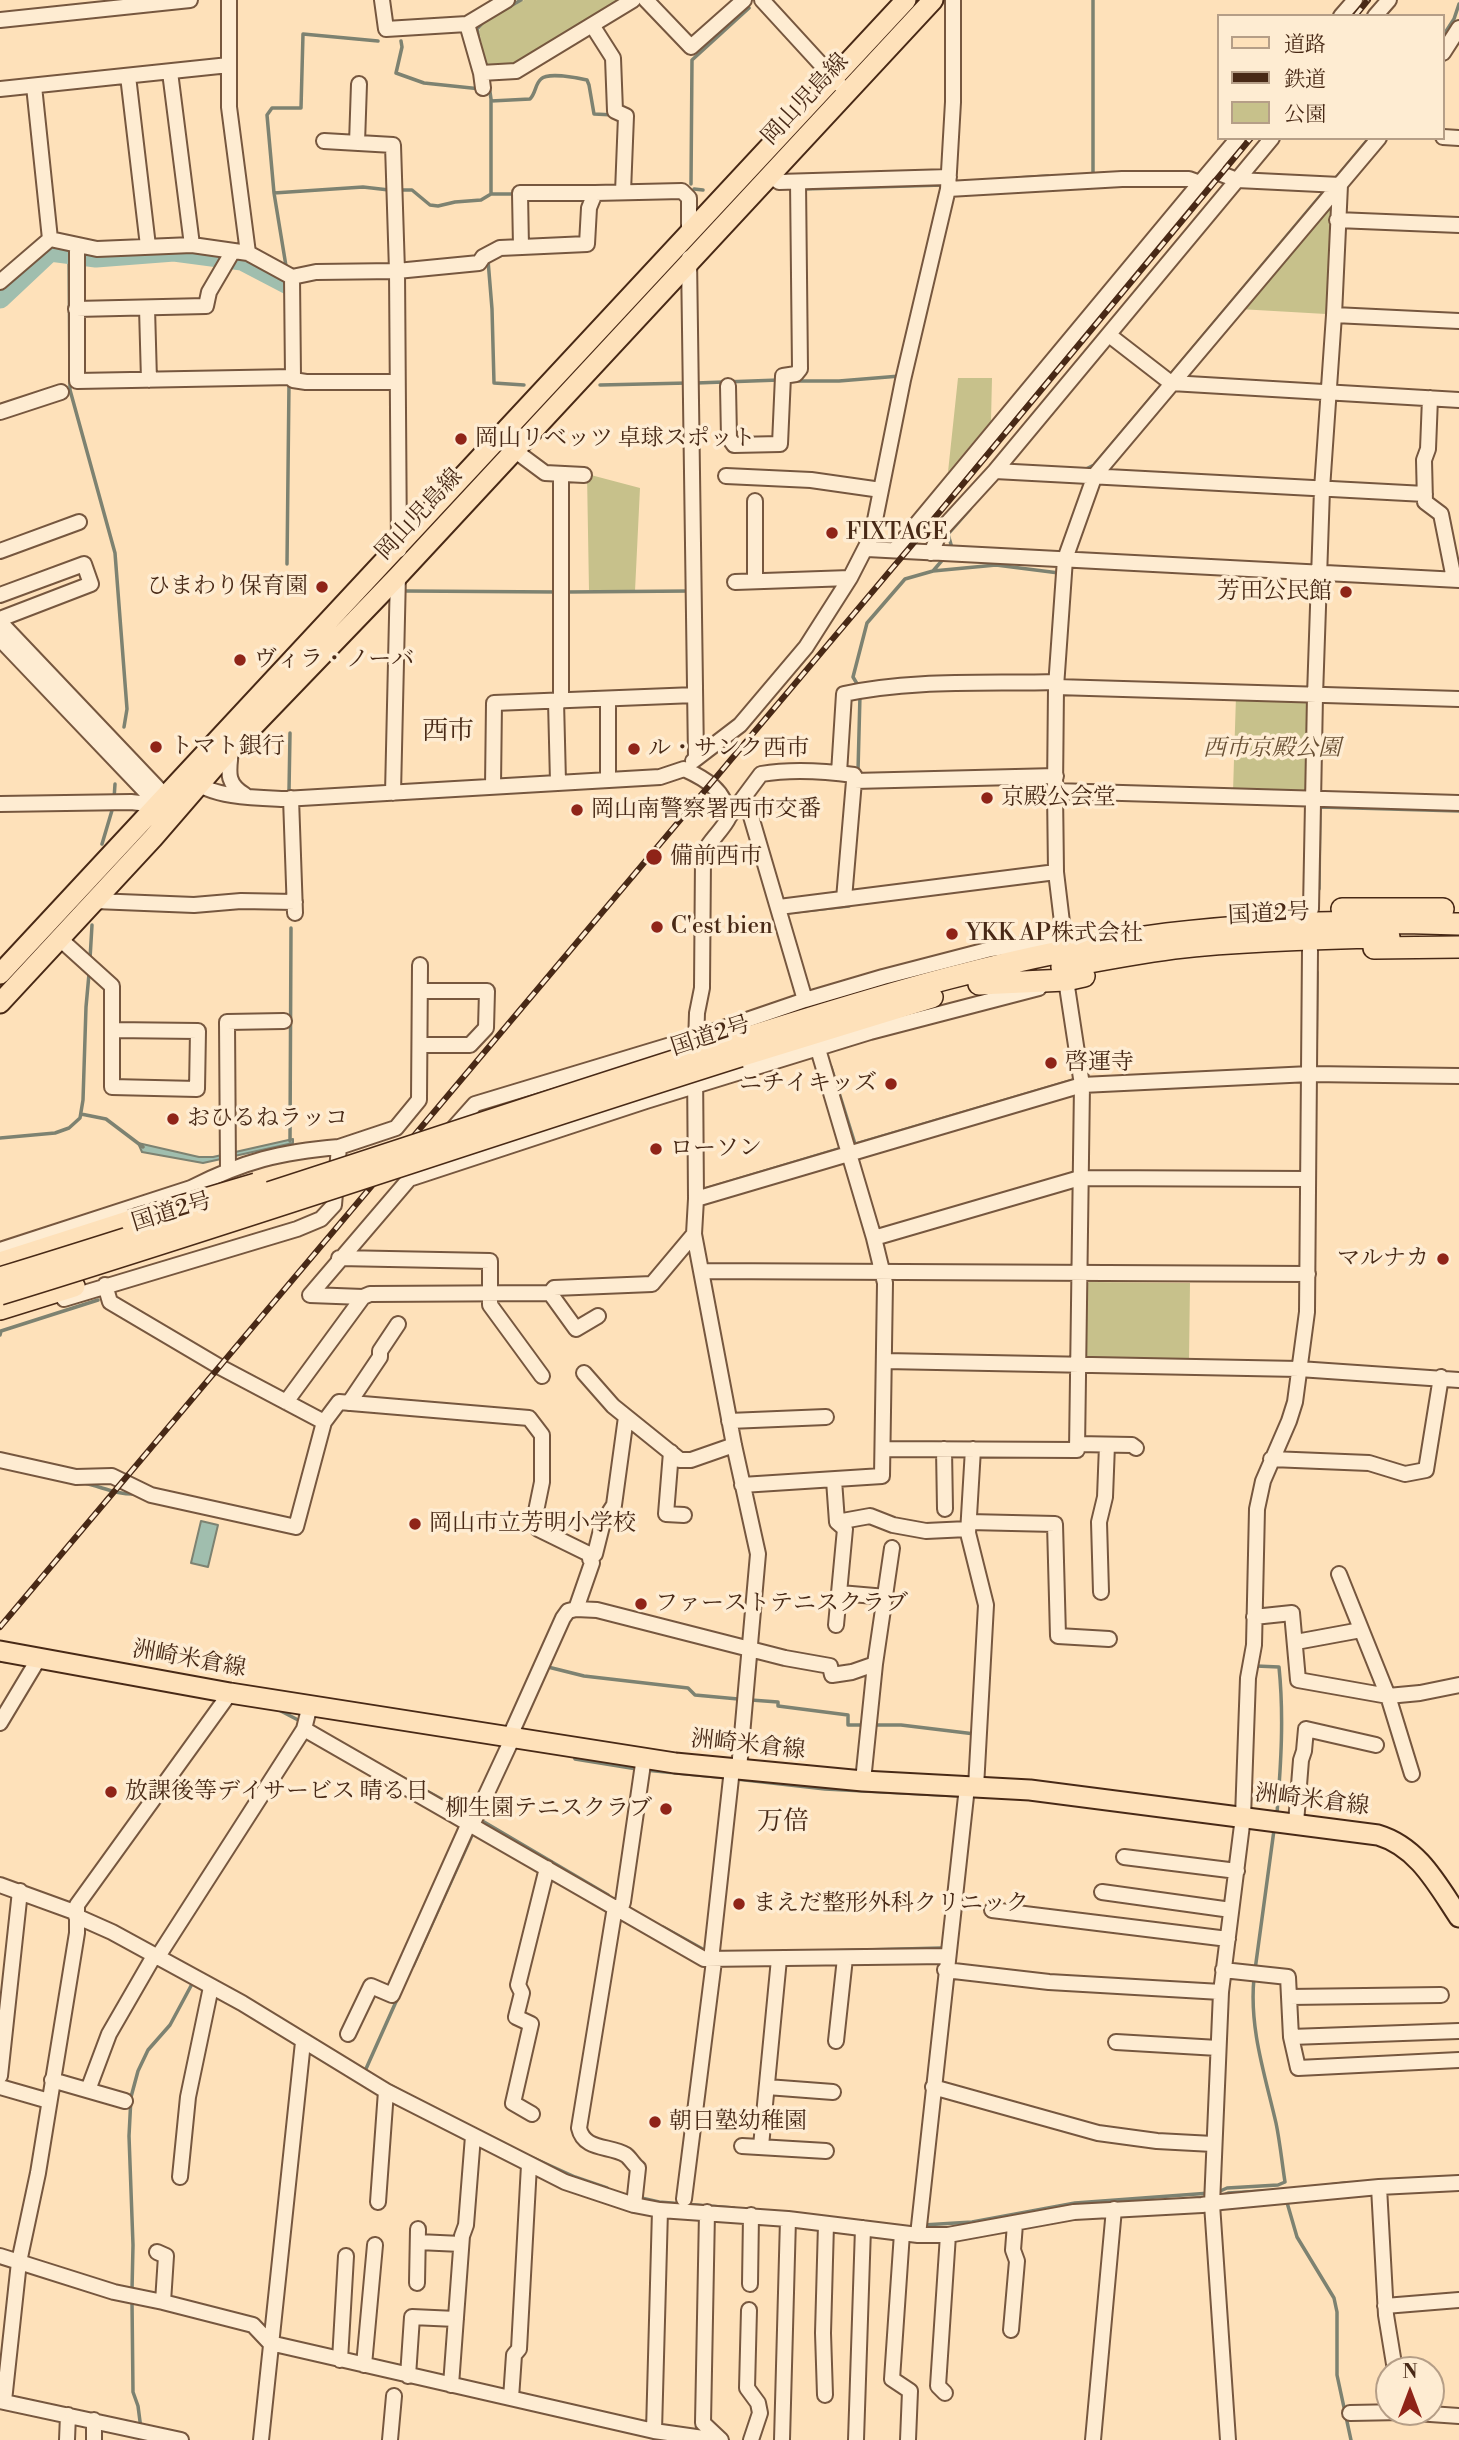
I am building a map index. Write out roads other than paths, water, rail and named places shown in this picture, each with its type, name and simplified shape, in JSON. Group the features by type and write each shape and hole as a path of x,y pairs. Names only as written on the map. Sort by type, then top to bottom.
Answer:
{"highway":[{"path":"979,984 1066,980 1122,969 1212,957 1317,930 1459,909"},
{"path":"824,1014 894,983 1064,939 1119,927 1213,917 1459,947"},
{"name":"国道2号","path":"0,1278 357,1166 548,1101 979,984 1043,970 1170,949 1317,930 1459,924"},
{"name":"国道2号","path":"0,1294 327,1191 552,1115 737,1049 824,1014 968,973 1118,942 1213,929 1317,930 1459,937"},
{"path":"0,1262 227,1191 310,1171 357,1166"},
{"path":"0,1308 205,1245 277,1219 327,1191"}],"main road":[{"name":"岡山児島線","path":"0,974 168,807 399,545 906,0"},
{"name":"岡山児島線","path":"192,780 231,751 398,576 933,0"},
{"name":"岡山児島線","path":"0,1003 95,901 168,807"},
{"name":"洲崎米倉線","path":"3,1658 230,1693 306,1720 511,1737 643,1765 863,1782 1030,1790 1378,1835 1394,1840 1420,1860 1459,1917"}],"street":[{"path":"0,20 190,0"},
{"path":"229,0 229,107 248,253"},
{"path":"382,0 386,29 467,23 507,0"},
{"path":"467,23 482,80 516,71 633,0"},
{"path":"646,0 691,47 744,0"},
{"path":"762,0 847,93"},
{"path":"192,780 219,792 291,799 660,777 684,769 740,725 806,647 850,578 872,535 903,380 949,183 953,102 953,0"},
{"path":"1343,14 1354,0"},
{"path":"1377,14 1389,0"},
{"path":"592,25 613,58 615,111 626,116 623,192"},
{"path":"1445,50 1459,28"},
{"path":"0,89 229,65"},
{"path":"170,72 192,245"},
{"path":"128,76 148,246"},
{"path":"357,143 359,84"},
{"path":"34,86 50,239"},
{"path":"895,550 1236,140"},
{"path":"942,553 942,530 999,471 1270,140"},
{"path":"550,1293 370,1294 363,1297 310,1295 339,1258 475,1104 697,1037 805,1000 991,949 1064,939 1056,872 1056,685 1065,559 1095,475 1168,380 1333,185 1377,140"},
{"path":"324,141 393,145 397,271 399,545 393,793"},
{"path":"1212,170 1237,180 1333,185"},
{"path":"770,175 779,182 949,183 1122,178 1189,179 1200,183"},
{"path":"728,386 729,438 734,445 780,444 783,376 796,374 800,369 798,182"},
{"path":"1228,2440 1212,2198 1213,2144 1223,1970 1243,1817 1248,1678 1254,1645 1257,1509 1271,1459 1289,1421 1306,1324 1310,1069 1317,930 1313,799 1315,696 1322,489 1334,315 1337,220 1333,185"},
{"path":"521,247 520,193 682,191 689,198 689,384 696,758"},
{"path":"50,239 77,251 192,245 229,256 248,253 292,277 316,272 397,271 479,263 483,257 500,248 587,244 589,208 595,193"},
{"path":"1337,220 1459,225"},
{"path":"0,282 50,239"},
{"path":"77,251 77,382 293,377"},
{"path":"76,309 206,306 209,292 229,256"},
{"path":"292,277 293,380 397,382"},
{"path":"147,308 149,380"},
{"path":"1334,315 1459,321"},
{"path":"1110,335 1168,380 1459,400"},
{"path":"0,412 61,392"},
{"path":"867,549 1457,580 1441,514 1425,502 1424,460 1428,449 1430,398"},
{"path":"514,450 545,473 584,475"},
{"path":"999,471 1425,494"},
{"path":"558,782 561,474"},
{"path":"726,476 811,480 881,490"},
{"path":"755,500 755,581"},
{"path":"0,551 79,522"},
{"path":"0,595 84,564 91,584 0,620 168,807"},
{"path":"735,582 850,578"},
{"path":"0,639 168,807"},
{"path":"839,773 844,694 861,690 931,685 1056,685 1459,699"},
{"path":"493,786 494,703 695,695"},
{"path":"608,699 608,779"},
{"path":"231,751 231,782 234,788 250,797"},
{"path":"684,769 706,779 721,793 729,817"},
{"path":"684,2199 758,1554 729,1421 694,1234 694,1086 697,1013 702,988 703,858 705,848 761,774 772,772 854,775 857,781 847,899"},
{"path":"857,781 1056,784 1313,799 1459,803"},
{"path":"745,796 805,1000"},
{"path":"95,901 194,905 241,901 295,907 291,799"},
{"path":"0,804 113,802 168,807"},
{"path":"779,907 1056,872"},
{"path":"60,939 112,986 112,1030 112,1087 197,1089 198,1031 112,1030"},
{"path":"0,1250 191,1188 228,1162 293,1151 339,1147 396,1128 419,1100 420,965"},
{"path":"410,1178 694,1086 909,1021 1066,980 1081,1081 1077,1450 883,1449"},
{"path":"419,1045 470,1045 486,1028 487,991 420,991"},
{"path":"228,1162 227,1022 284,1021"},
{"path":"742,1485 882,1476 885,1283 849,1149 818,1049"},
{"path":"696,1199 849,1149 1081,1081 1310,1069 1459,1076"},
{"path":"0,1320 105,1285 297,1229 321,1219 334,1205 339,1147"},
{"path":"874,1238 1080,1178 1308,1179"},
{"path":"134,1208 154,1270"},
{"path":"550,1293 554,1288 652,1284 694,1234"},
{"path":"339,1258 490,1261 490,1305 541,1376"},
{"path":"701,1271 1308,1274"},
{"path":"105,1285 110,1302 220,1367 324,1422"},
{"path":"550,1293 576,1329 598,1316"},
{"path":"286,1402 363,1297"},
{"path":"349,1403 398,1324"},
{"path":"885,1362 1299,1369 1459,1380"},
{"path":"584,1373 625,1417 680,1460 691,1461 734,1445"},
{"path":"1271,1459 1369,1463 1405,1474 1426,1470 1441,1377"},
{"path":"0,1460 76,1477 112,1476 151,1495 296,1527 324,1422 339,1402 529,1418 541,1435 542,1482 534,1521 538,1529 589,1554 592,1563 573,1610 563,1618 474,1823 392,1995 371,1986 348,2034"},
{"path":"590,1559 595,1553 603,1522 614,1505 625,1417"},
{"path":"729,1421 826,1417"},
{"path":"1077,1444 1132,1445 1136,1448"},
{"path":"1101,1592 1099,1521 1105,1497 1107,1445"},
{"path":"944,1449 945,1509"},
{"path":"918,2229 946,1963 971,1787 986,1605 968,1525 973,1449"},
{"path":"671,1452 666,1514 684,1515"},
{"path":"834,1480 837,1521 845,1529 836,1625"},
{"path":"837,1521 870,1517 893,1525 926,1531 968,1525 1055,1524 1058,1636 1110,1639"},
{"path":"863,1782 875,1664 892,1548"},
{"path":"1339,1574 1388,1696 1412,1774"},
{"path":"839,1593 886,1597"},
{"path":"573,1610 597,1611 785,1658 830,1666 832,1675 875,1664"},
{"path":"1254,1617 1292,1613 1298,1680 1388,1696 1459,1685"},
{"path":"1296,1642 1362,1630"},
{"path":"0,1723 36,1663"},
{"path":"181,2440 2,2401 19,2262 38,2173 77,1933 77,1905 230,1693"},
{"path":"88,2090 109,2034 306,1720 547,1868 620,1907 704,1959 712,1956 845,1958 946,1963 1049,1983 1221,1992"},
{"path":"1296,1823 1306,1729 1376,1745"},
{"path":"634,2200 638,2168 625,2155 590,2144 581,2136 579,2128 643,1765"},
{"path":"1124,1857 1237,1871"},
{"path":"532,2114 513,2102 531,2024 516,2017 522,1993 519,1985 547,1868"},
{"path":"0,1885 77,1914 158,1955 386,2091 529,2165 565,2182 634,2200 660,2210 751,2215 901,2233 918,2229 948,2235 1074,2212 1212,2198 1285,2196 1459,2183"},
{"path":"0,2076 20,1891"},
{"path":"1102,1892 1231,1910"},
{"path":"992,1910 1228,1939"},
{"path":"835,2041 845,1958"},
{"path":"761,2146 779,1959"},
{"path":"1223,1970 1288,1977 1291,2037 1298,2068 1459,2060"},
{"path":"180,2177 188,2097 211,1987"},
{"path":"1289,1997 1441,1995"},
{"path":"1291,2037 1459,2031"},
{"path":"261,2440 303,2042"},
{"path":"1116,2042 1218,2048"},
{"path":"52,2080 125,2101"},
{"path":"0,2087 49,2101"},
{"path":"767,2087 833,2092"},
{"path":"933,2087 1098,2133 1157,2141 1213,2144"},
{"path":"378,2202 386,2091"},
{"path":"451,2385 461,2244 466,2225 473,2136"},
{"path":"742,2146 826,2151"},
{"path":"511,2398 514,2355 519,2348 529,2165"},
{"path":"1379,2187 1385,2306 1393,2356"},
{"path":"1093,2440 1114,2209"},
{"path":"654,2431 660,2210"},
{"path":"707,2212 703,2423 719,2440"},
{"path":"750,2284 751,2215"},
{"path":"782,2440 788,2219"},
{"path":"825,2395 823,2333 826,2224"},
{"path":"1012,2330 1017,2261 1013,2250 1015,2224"},
{"path":"856,2440 863,2228"},
{"path":"901,2233 892,2379 910,2391 908,2440"},
{"path":"417,2283 418,2235 461,2244"},
{"path":"946,2393 938,2386 948,2235"},
{"path":"365,2365 375,2245"},
{"path":"157,2252 166,2256 163,2302"},
{"path":"0,2256 132,2296 253,2325 270,2343 654,2431 719,2440"},
{"path":"340,2360 346,2256"},
{"path":"1385,2306 1459,2300"},
{"path":"749,2310 747,2388 758,2403 760,2413 751,2440"},
{"path":"408,2376 412,2317 456,2319"},
{"path":"390,2440 394,2396"},
{"path":"1350,2413 1375,2413"},
{"path":"67,2440 68,2415"},
{"path":"94,2420 94,2440"}],"waterway":[{"path":"493,16 521,0"},
{"path":"1093,0 1093,173"},
{"path":"1445,33 1459,4"},
{"path":"691,184 692,60 749,8"},
{"path":"480,47 477,29 483,22"},
{"path":"274,193 267,115 272,108 301,108 303,34 378,41"},
{"path":"401,41 396,73 424,83 481,89"},
{"path":"491,101 530,99 541,79 563,76 587,80 594,114 614,115"},
{"path":"399,190 412,190 430,205 438,206 481,200 491,194 489,85"},
{"path":"1334,180 1367,140"},
{"path":"1090,174 1117,173"},
{"path":"1017,178 1048,176"},
{"path":"804,189 943,185"},
{"path":"286,266 274,193 363,187 389,190"},
{"path":"1170,375 1327,188"},
{"path":"694,189 703,190"},
{"path":"491,194 515,194"},
{"path":"0,298 50,251 96,257 174,251 242,260 288,284"},
{"path":"69,254 70,390 115,553 127,709 124,727"},
{"path":"488,260 494,383 524,385"},
{"path":"794,381 839,381 900,376"},
{"path":"696,383 779,380"},
{"path":"1084,470 1094,465 1165,381"},
{"path":"287,564 289,383"},
{"path":"600,385 688,383"},
{"path":"952,548 948,534 970,509"},
{"path":"933,571 945,557"},
{"path":"859,687 853,677 867,623 905,579 933,571 996,565 1059,573"},
{"path":"406,591 558,592"},
{"path":"566,592 691,591"},
{"path":"858,771 860,695"},
{"path":"289,791 290,733"},
{"path":"114,799 115,784"},
{"path":"102,844 113,807"},
{"path":"1319,889 1320,807 1459,811"},
{"path":"785,913 849,906 849,900"},
{"path":"90,959 92,925"},
{"path":"290,1141 291,928"},
{"path":"1312,1067 1316,1067 1317,972"},
{"path":"0,1138 55,1133 69,1128 80,1118 89,974"},
{"path":"831,1067 855,1144"},
{"path":"849,1146 1077,1079"},
{"path":"81,1114 106,1119 143,1147"},
{"path":"705,1189 842,1148"},
{"path":"0,1335 1,1331 98,1300"},
{"path":"84,1483 116,1492 136,1494"},
{"path":"0,1661 9,1662"},
{"path":"1256,1666 1279,1667 1281,1740 1277,1813"},
{"path":"548,1667 584,1676 688,1688 695,1695 738,1699"},
{"path":"751,1700 778,1702 778,1706 848,1715 848,1725 865,1725"},
{"path":"277,1709 300,1721"},
{"path":"872,1725 901,1725 975,1734"},
{"path":"574,1756 575,1759 637,1769"},
{"path":"387,1769 472,1816"},
{"path":"645,1770 728,1778"},
{"path":"736,1779 825,1789 960,1796"},
{"path":"479,1819 608,1895"},
{"path":"1255,1970 1274,1830"},
{"path":"413,1966 473,1833"},
{"path":"663,1927 708,1952"},
{"path":"824,1951 941,1948"},
{"path":"1218,2192 1227,2188 1278,2185 1285,2182 1256,2033 1254,1978"},
{"path":"132,2290 129,2136 131,2097 138,2071 148,2050 170,2025 192,1984"},
{"path":"365,2071 399,1995"},
{"path":"380,2080 401,2091"},
{"path":"520,2152 607,2188"},
{"path":"1329,2185 1345,2183"},
{"path":"1221,2196 1228,2193 1262,2191"},
{"path":"923,2225 972,2222 1075,2203 1210,2193"},
{"path":"637,2197 659,2202 734,2208"},
{"path":"1186,2199 1210,2197"},
{"path":"1286,2199 1297,2237 1334,2298 1337,2312 1337,2375 1351,2440"},
{"path":"132,2301 133,2392 141,2429"}],"railway":[{"path":"1357,14 1368,0"},
{"path":"0,1627 943,508 1249,140"}],"place":[{"name":"岡山リベッツ 卓球スポット","path":"461,439"},
{"name":"FIXTAGE","path":"832,533"},
{"name":"ひまわり保育園","path":"322,587"},
{"name":"芳田公民館","path":"1346,592"},
{"name":"ヴィラ・ノーバ","path":"240,660"},
{"name":"トマト銀行","path":"156,747"},
{"name":"ル・サンク西市","path":"634,749"},
{"name":"京殿公会堂","path":"987,798"},
{"name":"岡山南警察署西市交番","path":"577,810"},
{"name":"備前西市","path":"654,857"},
{"name":"C'est bien","path":"657,927"},
{"name":"YKK AP株式会社","path":"952,934"},
{"name":"啓運寺","path":"1051,1063"},
{"name":"ニチイキッズ","path":"891,1084"},
{"name":"おひるねラッコ","path":"173,1119"},
{"name":"ローソン","path":"656,1149"},
{"name":"マルナカ","path":"1443,1259"},
{"name":"岡山市立芳明小学校","path":"415,1524"},
{"name":"ファーストテニスクラブ","path":"641,1604"},
{"name":"放課後等デイサービス 晴る日","path":"111,1792"},
{"name":"柳生園テニスクラブ","path":"666,1809"},
{"name":"まえだ整形外科クリニック","path":"739,1904"},
{"name":"朝日塾幼稚園","path":"655,2122"}],"district":[{"name":"西市","path":"448,733"},
{"name":"万倍","path":"783,1823"}],"park label":[{"name":"西市京殿公園","path":"1272,749"}]}
